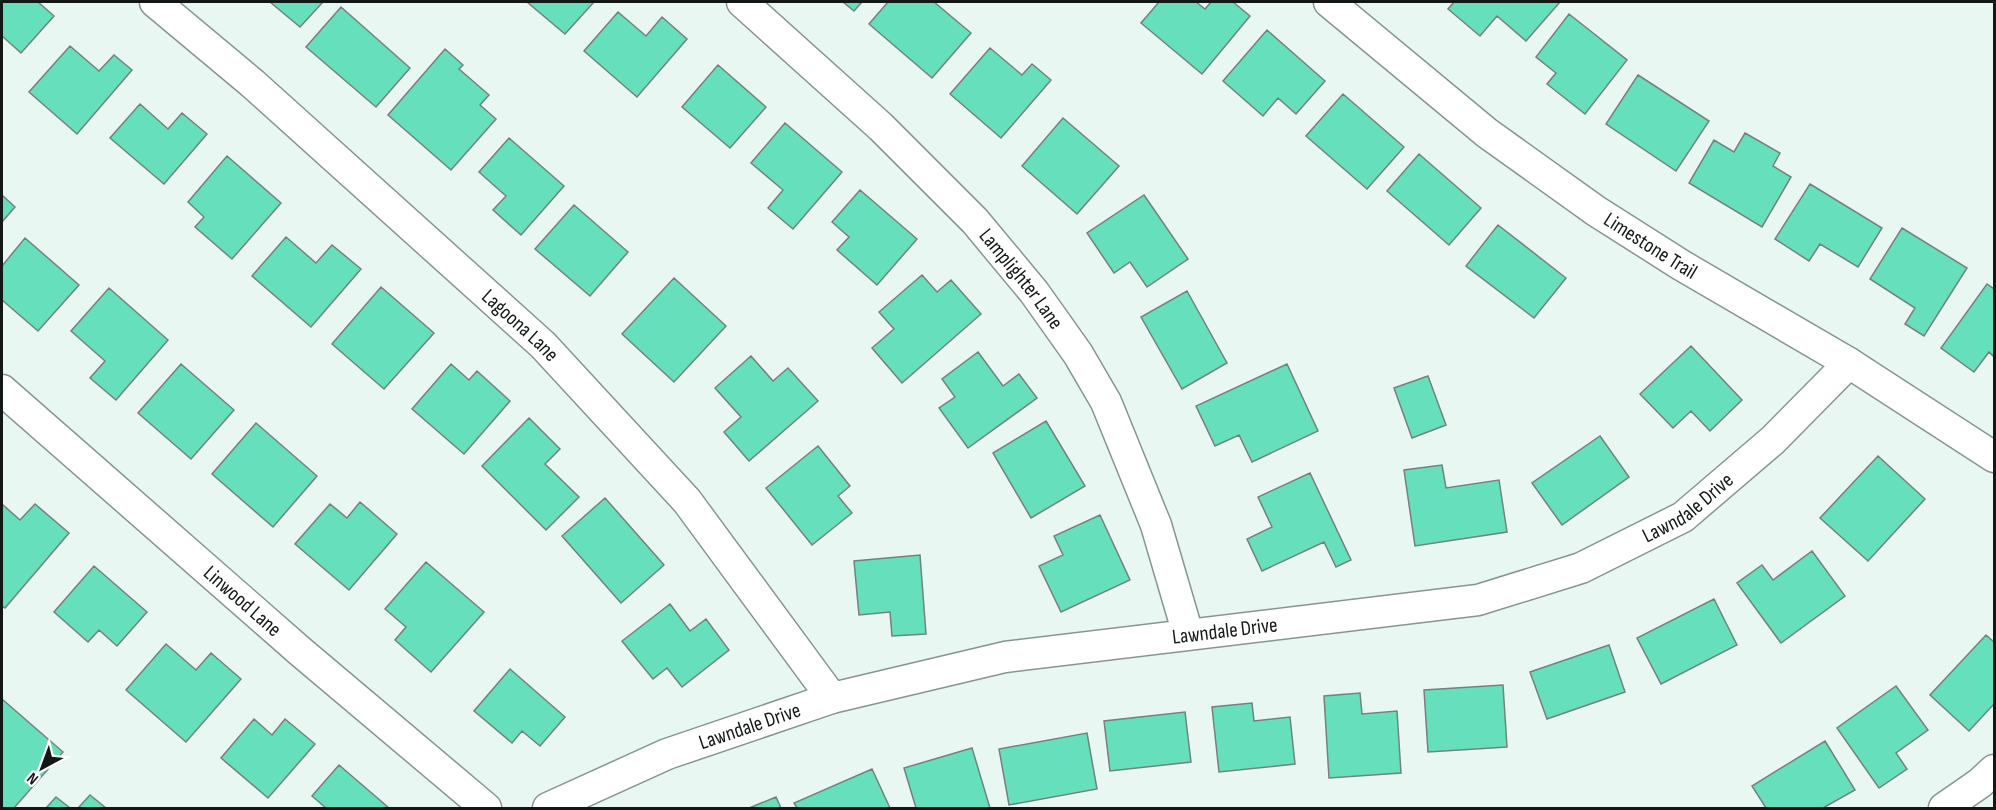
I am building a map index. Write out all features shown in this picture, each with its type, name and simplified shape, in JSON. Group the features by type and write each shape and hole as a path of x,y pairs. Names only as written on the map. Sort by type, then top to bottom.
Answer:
{"street":[{"name":"Lagoona Lane","path":"155,2 252,83 543,345 687,501 832,698"},
{"name":"Lamplighter Lane","path":"742,2 881,127 975,220 1034,292 1059,327 1106,402 1156,525 1188,634"},
{"name":"Limestone Trail","path":"1329,2 1487,133 1596,211 1681,265 1849,363 1995,457"},
{"name":"Lawndale Drive","path":"548,808 667,754 832,698 1005,657 1478,600 1581,568 1683,516 1773,440 1849,363"},
{"name":"Linwood Lane","path":"2,390 300,652 486,808"},
{"path":"1944,808 1995,770"}],"building":[{"path":"2,2 38,2 54,16 21,53 2,36"},
{"path":"270,2 323,2 300,27"},
{"path":"527,2 594,2 565,34"},
{"path":"843,2 862,2 854,11"},
{"path":"888,2 934,2 971,33 932,78 869,24"},
{"path":"1159,2 1196,2 1205,9 1211,2 1233,2 1250,16 1202,74 1141,23"},
{"path":"1454,2 1560,2 1526,41 1497,16 1480,36 1448,9"},
{"path":"341,7 410,68 376,107 306,47"},
{"path":"618,12 646,36 662,17 687,39 637,97 584,51"},
{"path":"1569,14 1627,60 1585,114 1547,84 1556,73 1536,57"},
{"path":"1267,30 1325,81 1296,114 1278,98 1263,116 1223,81"},
{"path":"70,46 99,71 114,55 132,70 77,134 29,92"},
{"path":"990,48 1022,75 1032,64 1051,80 1001,138 950,94"},
{"path":"445,49 463,65 459,69 489,95 480,105 496,119 451,170 388,115"},
{"path":"718,65 766,107 730,148 682,107"},
{"path":"1638,75 1709,121 1676,171 1606,124"},
{"path":"1343,94 1404,147 1367,189 1306,136"},
{"path":"140,104 168,129 182,113 207,134 164,184 110,138"},
{"path":"1063,118 1119,166 1077,214 1022,166"},
{"path":"785,123 842,172 793,229 768,208 783,190 751,163"},
{"path":"1745,133 1780,153 1773,166 1791,177 1762,227 1689,183 1714,140 1734,152"},
{"path":"509,138 564,186 521,235 493,210 506,196 479,172"},
{"path":"1419,154 1481,208 1449,245 1387,191"},
{"path":"227,156 281,203 232,259 195,227 204,217 188,202"},
{"path":"1810,184 1882,228 1858,267 1820,244 1809,261 1775,239"},
{"path":"860,190 917,239 877,285 837,250 849,237 832,222"},
{"path":"2,195 15,207 2,222"},
{"path":"1144,195 1188,259 1147,287 1130,262 1114,273 1087,233"},
{"path":"574,205 628,252 590,296 535,249"},
{"path":"1498,225 1566,278 1534,318 1466,266"},
{"path":"1902,228 1967,268 1924,336 1905,324 1915,308 1870,279"},
{"path":"286,237 316,263 332,245 361,269 311,327 252,276"},
{"path":"25,238 79,285 38,331 2,300 2,266"},
{"path":"922,275 937,292 951,280 981,314 902,383 872,348 894,329 879,312"},
{"path":"674,278 726,326 674,382 622,334"},
{"path":"1987,284 1994,289 1994,357 1989,352 1974,372 1941,348"},
{"path":"381,287 434,333 384,389 332,344"},
{"path":"109,288 168,340 116,400 90,378 105,361 71,331"},
{"path":"1187,291 1227,363 1182,389 1141,317"},
{"path":"1691,346 1742,400 1710,431 1691,411 1673,428 1640,394"},
{"path":"978,352 1003,386 1019,374 1037,398 968,448 939,408 955,397 942,379"},
{"path":"751,356 773,381 788,368 818,401 749,461 724,432 741,417 715,388"},
{"path":"181,364 234,410 191,459 138,413"},
{"path":"451,364 469,380 477,371 510,401 464,454 412,409"},
{"path":"1287,364 1318,431 1252,462 1239,435 1215,446 1196,406"},
{"path":"1428,376 1446,425 1412,438 1394,388"},
{"path":"529,418 560,449 545,464 579,497 546,530 482,466"},
{"path":"1046,421 1085,486 1031,518 993,453"},
{"path":"256,423 317,476 273,527 212,474"},
{"path":"1600,436 1629,477 1562,525 1532,483"},
{"path":"818,446 850,486 838,496 852,513 812,545 766,488"},
{"path":"1878,456 1925,499 1868,561 1820,518"},
{"path":"1442,465 1446,488 1499,480 1507,532 1415,546 1404,470"},
{"path":"1310,473 1351,560 1336,567 1324,542 1262,571 1247,539 1272,527 1258,497"},
{"path":"605,498 664,565 621,603 562,536"},
{"path":"360,502 397,534 349,590 295,544 330,504 347,518"},
{"path":"2,504 20,520 35,504 69,533 5,608 2,606"},
{"path":"1100,515 1130,580 1061,612 1039,566 1063,555 1054,536"},
{"path":"1812,551 1845,596 1781,643 1737,583 1762,565 1773,580"},
{"path":"920,555 926,634 892,636 890,612 859,615 854,561"},
{"path":"426,562 484,612 431,672 395,640 406,627 385,609"},
{"path":"94,566 147,612 117,646 99,630 88,642 54,612"},
{"path":"1714,599 1737,645 1661,684 1637,638"},
{"path":"670,604 690,631 706,619 729,650 682,687 667,668 653,679 622,641"},
{"path":"1986,635 1994,642 1994,704 1969,731 1930,695"},
{"path":"166,644 196,670 211,653 241,679 186,742 126,690"},
{"path":"1609,645 1625,692 1547,719 1530,672"},
{"path":"510,669 565,717 540,746 522,731 512,743 474,711"},
{"path":"1503,685 1507,747 1428,752 1424,690"},
{"path":"1896,686 1928,730 1896,753 1907,769 1879,788 1837,728"},
{"path":"1360,693 1362,714 1397,711 1401,773 1329,778 1324,696"},
{"path":"2,699 63,752 14,808 2,808"},
{"path":"1252,703 1254,721 1290,717 1295,764 1219,772 1212,707"},
{"path":"1185,712 1191,762 1110,771 1104,721"},
{"path":"254,719 272,735 285,719 315,744 268,798 221,758"},
{"path":"1087,733 1097,789 1009,805 999,749"},
{"path":"1825,741 1855,790 1823,808 1766,808 1752,786"},
{"path":"972,748 990,808 916,808 904,768"},
{"path":"339,765 389,808 326,808 312,796"},
{"path":"872,769 890,808 797,808 794,803"},
{"path":"90,795 106,808 78,808"},
{"path":"56,797 70,808 46,808"},
{"path":"776,797 781,808 749,808"}]}
